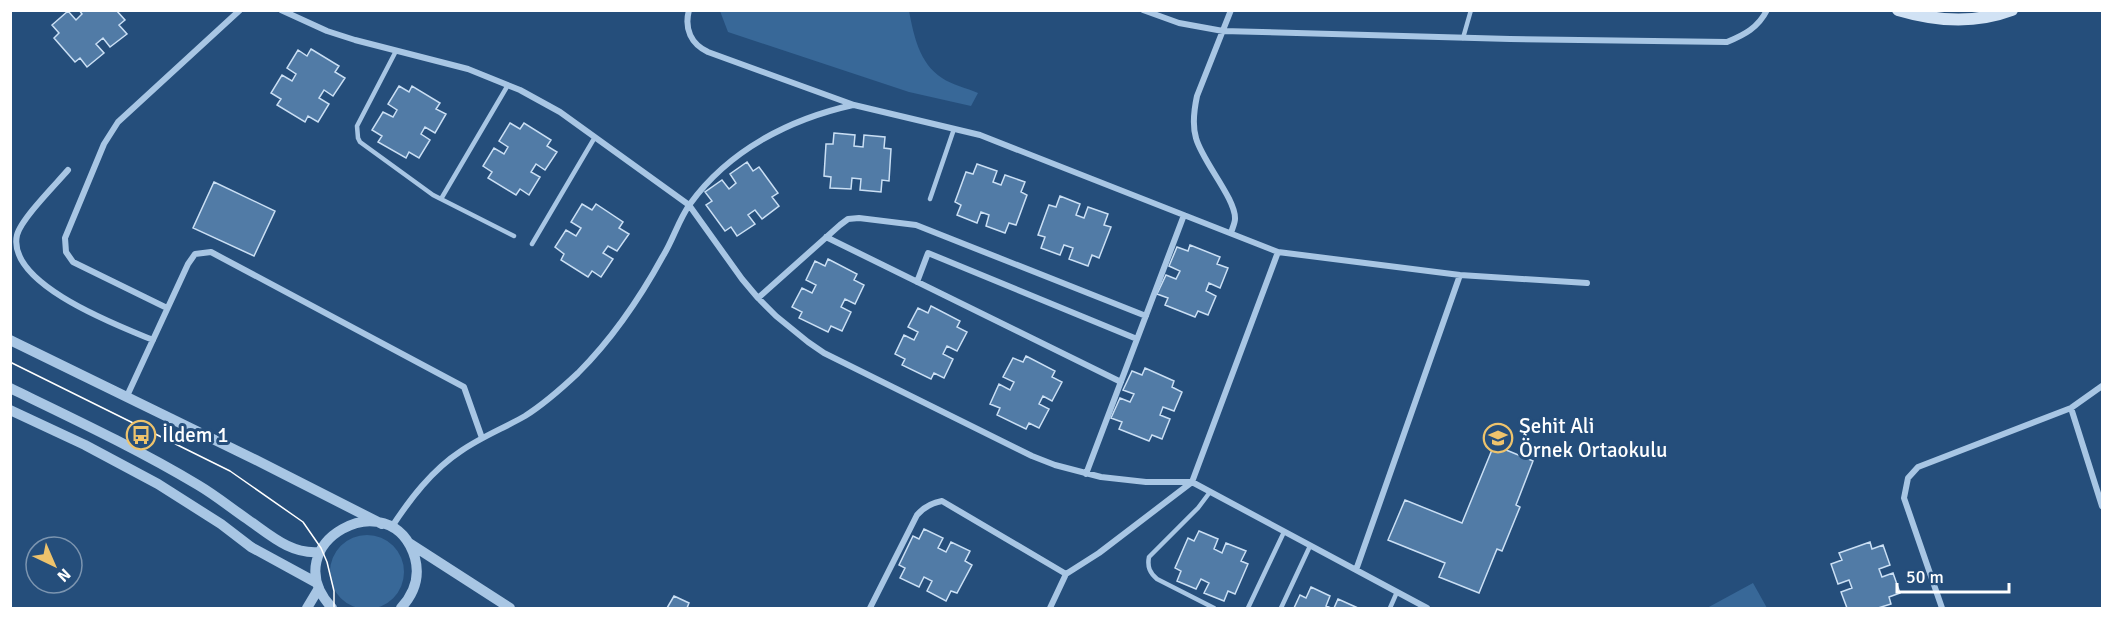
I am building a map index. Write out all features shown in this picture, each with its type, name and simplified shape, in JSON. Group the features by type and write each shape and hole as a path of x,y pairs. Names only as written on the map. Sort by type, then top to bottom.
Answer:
{"main road":[{"path":"1898,10 1944,20 1983,18 2012,10"}],"street":[{"path":"167,309 73,262 66,252 65,238 104,144 118,122 240,10"},
{"path":"282,10 327,31 441,61 508,85 560,112 689,205 758,298 792,329 824,353 1032,456 1086,474 1146,483 1192,482 1427,609"},
{"path":"689,10 686,21 692,41 700,48 854,105 980,135 1278,252 1460,275 1587,283"},
{"path":"1143,10 1179,23 1223,31 1727,42 1752,30 1767,10"},
{"path":"1231,10 1197,96 1194,121 1196,138 1232,206 1235,219 1231,233"},
{"path":"386,526 427,481 460,452 544,403 589,362 615,330 647,283 689,205 720,171 756,143 776,132 814,115 854,105"},
{"path":"68,170 20,228 17,243 20,256 37,277 70,303 153,340"},
{"path":"1086,474 1184,215"},
{"path":"758,298 843,222 854,218 916,225 1146,316"},
{"path":"826,237 1121,382"},
{"path":"127,396 191,259 201,252 215,253 464,387 482,438"},
{"path":"1050,609 1066,574 1099,554 1192,482 1278,252"},
{"path":"917,282 927,253 1137,339"},
{"path":"1356,570 1460,275"},
{"path":"10,340 386,526 510,609"},
{"path":"1942,609 1904,498 1908,478 1918,467 2071,408 2103,386"},
{"path":"10,388 96,429 176,472 285,546 302,552 320,552"},
{"path":"2071,408 2103,506"},
{"path":"10,410 85,445 158,484 221,524 251,547 318,585"},
{"path":"870,609 917,515 922,509 935,502 942,501 1066,574"},
{"path":"332,609 318,585 316,573 320,552 332,535 350,524 371,521 386,526"},
{"path":"401,609 413,592 417,571 413,551 407,542"},
{"path":"307,609 318,585"}],"lane":[{"path":"1463,38 1471,10"},
{"path":"396,51 357,126 358,138 364,146 441,199 514,236"},
{"path":"441,199 508,85"},
{"path":"930,199 954,129"},
{"path":"532,244 595,136"},
{"path":"1210,492 1198,508 1149,557 1148,562 1152,575 1157,579 1214,609"},
{"path":"1248,609 1284,531"},
{"path":"1281,609 1310,546"},
{"path":"1390,609 1397,592"}],"shaded area":[{"path":"720,11 909,11 919,48 928,65 946,80 978,93 971,106 909,92 728,32"},
{"path":"367,535 388,541 398,551 404,572 398,593 388,603 367,609 346,603 336,593 330,572 336,551 346,541"},
{"path":"1753,583 1767,608 1707,608"}],"building":[{"path":"79,10 116,10 125,20 119,25 127,34 110,47 103,38 96,44 104,53 87,67 80,58 75,62 54,38 59,33 52,25 68,11 76,20 82,14"},
{"path":"311,49 339,66 335,72 345,78 333,96 324,90 319,98 329,104 318,122 308,116 305,122 277,105 281,99 271,93 282,75 292,81 296,74 287,68 298,50 307,56"},
{"path":"399,86 409,92 412,86 440,103 436,109 446,114 435,133 425,127 421,134 430,140 419,158 409,152 406,158 378,142 382,136 372,130 383,112 393,117 397,110 388,104"},
{"path":"510,123 520,129 524,123 551,140 547,146 557,152 545,170 536,164 531,172 540,177 529,195 520,189 516,195 488,178 492,172 483,166 494,148 504,154 508,147 499,141"},
{"path":"834,133 855,135 854,146 863,147 864,135 885,137 884,148 891,149 889,181 882,180 881,192 860,190 861,179 852,178 851,189 830,188 831,177 824,176 826,144 833,144"},
{"path":"747,162 753,171 759,167 778,193 772,197 779,206 762,219 755,210 748,215 755,224 737,236 731,227 725,231 706,205 712,201 705,192 722,180 729,189 736,183 730,174"},
{"path":"977,164 997,171 993,182 1001,185 1005,175 1025,182 1021,192 1027,195 1016,225 1009,223 1005,233 986,226 989,215 981,212 977,223 957,215 961,205 955,202 966,172 973,174"},
{"path":"214,182 275,211 254,256 193,228"},
{"path":"1060,196 1080,204 1076,215 1084,218 1088,207 1108,214 1104,225 1111,227 1099,258 1092,255 1088,266 1069,259 1073,248 1064,245 1060,255 1041,248 1045,237 1038,235 1049,205 1056,207"},
{"path":"582,204 592,210 596,204 623,222 619,228 629,234 617,251 608,246 603,253 613,259 601,277 592,271 588,277 561,260 564,254 555,247 566,230 576,236 581,228 571,222"},
{"path":"1190,245 1220,257 1217,264 1228,268 1220,288 1209,283 1206,291 1216,296 1208,315 1198,311 1195,317 1165,305 1168,298 1157,294 1166,275 1176,279 1180,271 1169,266 1177,247 1188,251"},
{"path":"828,259 857,274 854,280 864,285 855,304 845,299 841,307 851,312 842,331 831,326 828,332 799,318 802,312 792,307 802,288 812,293 816,285 806,280 815,261 825,266"},
{"path":"931,306 960,321 957,327 967,332 957,351 947,346 943,354 953,359 944,378 934,373 931,379 902,365 905,359 895,354 904,335 914,340 918,332 908,327 918,308 928,313"},
{"path":"1026,356 1055,371 1052,377 1062,382 1052,401 1043,396 1039,404 1049,409 1039,428 1029,423 1026,429 997,415 1000,408 990,404 999,384 1010,390 1014,382 1003,377 1013,358 1023,362"},
{"path":"1145,368 1174,381 1172,387 1182,392 1174,411 1163,407 1160,415 1170,419 1162,439 1152,435 1149,441 1119,429 1122,422 1111,418 1120,398 1130,402 1134,394 1123,390 1132,371 1142,375"},
{"path":"1494,445 1533,461 1516,505 1520,507 1502,551 1497,549 1479,593 1439,577 1445,563 1388,540 1405,500 1462,523"},
{"path":"924,529 943,538 938,548 946,552 951,542 970,551 965,561 972,565 957,593 951,591 946,601 927,591 932,581 924,577 919,587 900,578 905,568 899,565 913,536 919,539"},
{"path":"1199,531 1218,539 1214,549 1222,553 1226,543 1246,551 1241,561 1248,564 1235,594 1228,591 1224,601 1204,593 1209,583 1201,579 1196,589 1177,581 1181,571 1175,568 1188,538 1194,541"},
{"path":"1870,542 1872,549 1883,545 1890,565 1879,569 1882,577 1893,573 1900,593 1889,597 1891,604 1878,608 1847,608 1841,592 1852,588 1849,580 1838,584 1831,564 1842,560 1839,553"},
{"path":"1311,587 1330,596 1326,606 1331,608 1294,608 1300,595 1306,598"},
{"path":"674,596 689,603 687,608 667,608"},
{"path":"1338,599 1358,608 1334,608"}],"tram line":[{"path":"10,362 230,471 303,522 321,548 327,562 334,591 334,608"}],"place":[{"name":"İldem 1","path":"141,435"},
{"name":"Şehit Ali Örnek Ortaokulu","path":"1498,438"}]}
